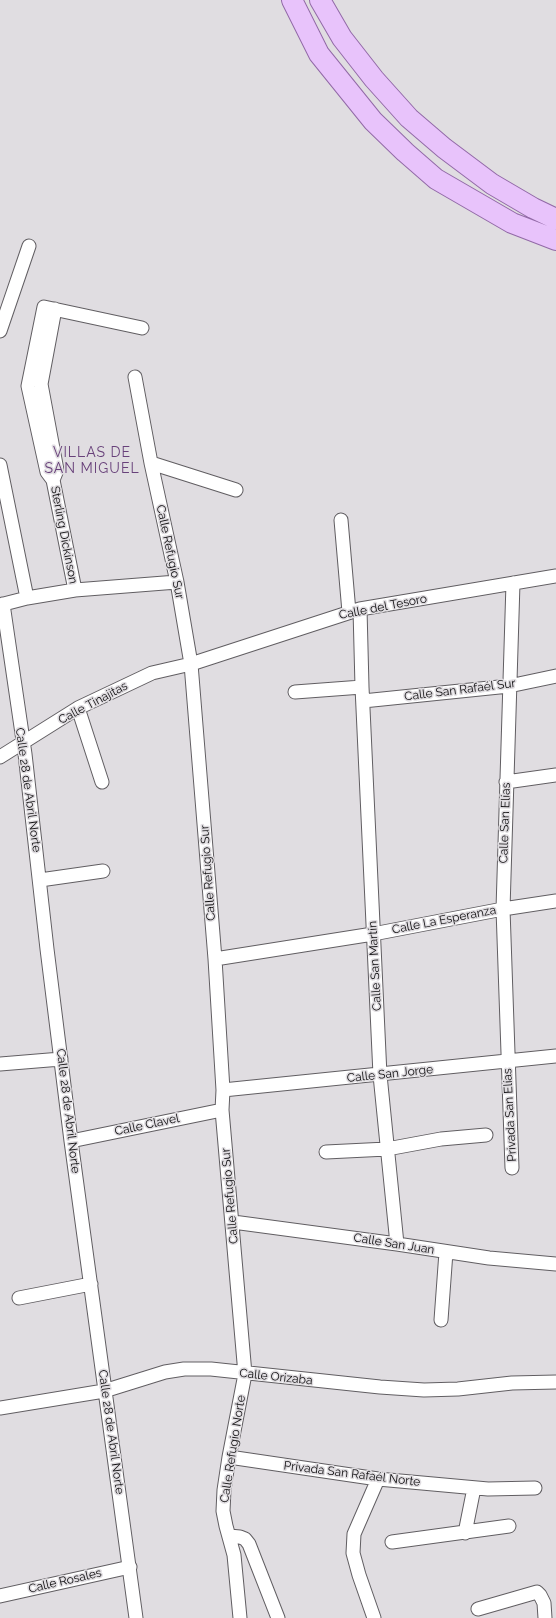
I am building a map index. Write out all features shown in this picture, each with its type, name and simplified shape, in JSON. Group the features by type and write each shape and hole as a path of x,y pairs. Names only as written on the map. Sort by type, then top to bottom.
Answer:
{"main road":[{"path":"292,0 319,54 373,121 405,152 436,179 512,223 556,240"},
{"path":"320,0 342,38 409,118 444,148 492,184 533,208 556,219"}],"street":[{"path":"0,331 11,303 29,246"},
{"name":"Sterling Dickinson","path":"75,590 53,480 46,472 51,467 35,385 44,307 142,328"},
{"name":"Calle Refugio Sur","path":"135,377 151,463 177,582 192,664 223,1090 222,1110 233,1222 245,1374"},
{"path":"151,463 236,490"},
{"path":"0,465 27,598"},
{"name":"Calle San Martín","path":"341,520 355,610 362,687 380,1075 397,1244"},
{"name":"Calle del Tesoro","path":"192,664 355,610 556,576"},
{"path":"1,604 75,590 177,582"},
{"name":"Calle San Elías","path":"507,1062 503,909 513,583"},
{"name":"Calle 28 de Abril Norte","path":"1,604 22,744 25,754 71,1140 136,1618"},
{"name":"Calle Tinajitas","path":"0,757 78,708 152,673 192,664"},
{"name":"Calle San Rafaél Sur","path":"363,701 509,686 556,676"},
{"path":"295,692 362,687"},
{"path":"78,708 102,782"},
{"path":"506,782 556,775"},
{"path":"40,880 103,871"},
{"name":"Calle La Esperanza","path":"214,959 373,934 503,909 556,901"},
{"name":"Calle San Jorge","path":"223,1090 556,1056"},
{"path":"0,1064 61,1059"},
{"name":"Privada San Elías","path":"507,1062 512,1168"},
{"name":"Calle Clavel","path":"71,1140 222,1110"},
{"path":"326,1152 387,1149 441,1139 486,1135"},
{"name":"Calle San Juan","path":"233,1222 489,1258 556,1264"},
{"path":"441,1320 446,1252"},
{"path":"19,1298 91,1284"},
{"name":"Calle Orizaba","path":"0,1408 104,1391 164,1372 184,1369 211,1369 245,1374 424,1390 458,1389 512,1383 556,1382"},
{"name":"Calle Refugio Norte","path":"240,1618 234,1555 223,1511 224,1490 229,1457 245,1374"},
{"name":"Privada San Rafaél Norte","path":"229,1457 378,1480 488,1489 535,1488"},
{"path":"374,1618 358,1575 353,1552 354,1534 378,1480"},
{"path":"465,1532 474,1488"},
{"path":"392,1542 509,1526"},
{"path":"229,1536 240,1537 245,1539 249,1544 278,1618"},
{"name":"Calle Rosales","path":"0,1596 130,1567"},
{"path":"478,1609 537,1592 544,1603 545,1618"}],"district":[{"name":"VILLAS DE SAN MIGUEL","path":"92,462"}]}
